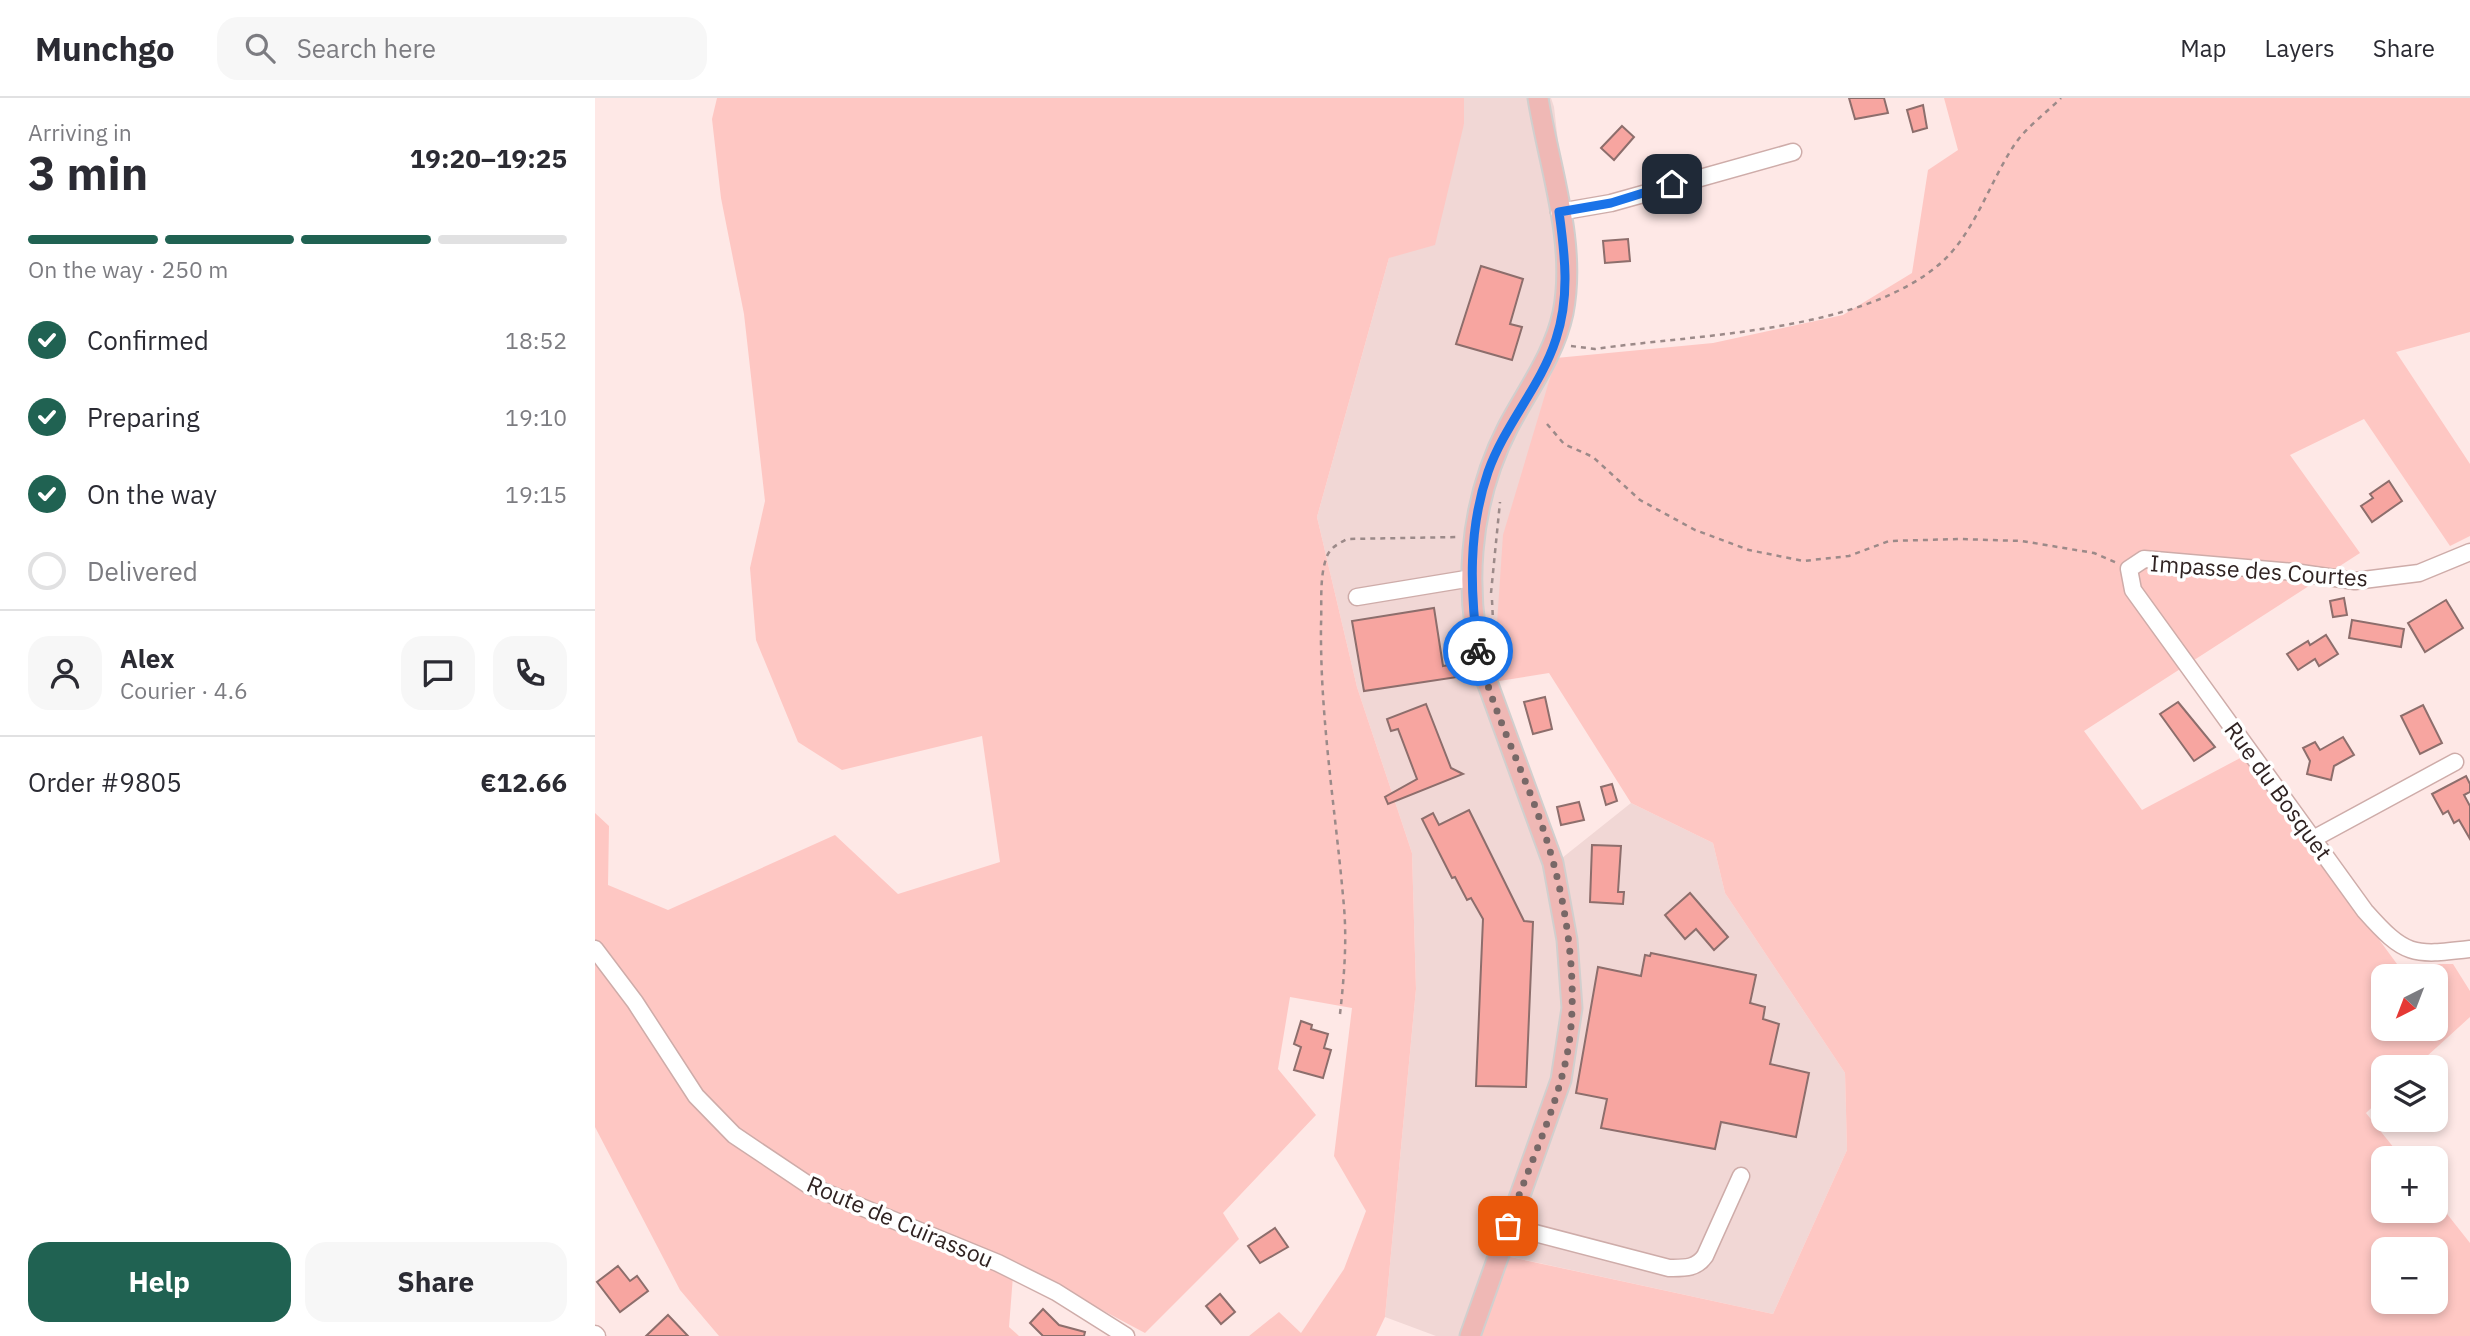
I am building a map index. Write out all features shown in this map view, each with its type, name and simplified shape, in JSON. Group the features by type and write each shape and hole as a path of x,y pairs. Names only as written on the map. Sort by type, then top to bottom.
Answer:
{"main road":[{"path":"1470,1336 1561,1080 1571,1028 1572,988 1567,940 1547,839 1498,719 1478,653 1472,578 1474,537 1492,463 1556,339 1563,313 1566,276 1559,212 1538,98"}],"street":[{"path":"1559,212 1611,203 1793,152"},
{"name":"Impasse des Courtes","path":"2129,569 2144,559 2294,572 2355,581 2420,573 2470,552"},
{"name":"Rue du Bosquet","path":"2129,569 2133,590 2313,839 2392,942 2423,954 2470,949"},
{"path":"1357,597 1472,578"},
{"path":"2313,839 2455,762"},
{"name":"Route de Cuirassou","path":"595,949 635,1002 696,1096 734,1135 810,1186 998,1263 1056,1292 1126,1336"},
{"path":"1508,1226 1669,1268 1690,1268 1700,1264 1706,1256 1741,1176"}],"path":[{"path":"1568,343 1578,349 1595,349 1745,331 1837,311 1897,293 1943,260 1971,225 2015,144 2061,98"},
{"path":"1548,425 1564,444 1593,457 1640,500 1695,530 1749,550 1803,561 1849,556 1889,541 2022,541 2094,553 2129,569"},
{"path":"1492,627 1491,569 1500,493"},
{"path":"1340,1014 1347,954 1326,744 1321,659 1322,591 1327,558 1332,548 1347,539 1474,537"}],"shaded area":[{"path":"717,98 1464,98 1464,124 1435,245 1389,258 1317,517 1357,687 1412,853 1416,989 1385,1317 1376,1336 1249,1336 1279,1312 1301,1333 1344,1269 1366,1211 1334,1156 1352,1008 1290,997 1278,1069 1316,1115 1223,1213 1239,1239 1145,1333 1014,1263 1009,1327 1019,1336 719,1336 680,1290 595,1127 595,813 609,826 608,885 668,910 835,835 898,894 1000,862 982,736 842,770 798,742 756,640 750,568 765,501 744,314 721,198 712,119"},
{"path":"1464,98 1551,98 1554,107 1573,272 1493,682 1557,862 1631,803 1713,843 1725,893 1845,1073 1847,1150 1773,1314 1507,1256 1479,1336 1436,1336 1385,1317 1416,989 1412,853 1357,687 1317,517 1389,258 1464,124"},
{"path":"1944,98 2470,98 2470,332 2396,352 2470,464 2470,536 2450,546 2364,419 2290,455 2360,553 2084,731 2142,810 2244,756 2397,964 2371,964 2371,1041 2444,1041 2428,1055 2371,1055 2371,1108 2366,1113 2371,1119 2371,1132 2381,1132 2392,1146 2371,1146 2371,1223 2448,1223 2448,1215 2470,1243 2470,1336 1479,1336 1506,1256 1773,1314 1847,1150 1845,1073 1725,893 1713,843 1631,803 1549,673 1493,682 1503,535 1556,358 1713,343 1843,315 1912,273 1928,170 1958,150"},
{"path":"2448,964 2453,964 2470,991 2470,1017 2448,1037"}],"building":[{"path":"1849,98 1884,98 1888,113 1855,119"},
{"path":"1923,105 1927,128 1913,132 1907,110"},
{"path":"1622,126 1634,137 1614,160 1601,148"},
{"path":"1628,239 1630,261 1605,263 1603,241"},
{"path":"1481,266 1523,279 1510,324 1522,327 1512,360 1456,344"},
{"path":"2389,481 2402,501 2372,522 2361,506 2373,498 2370,494"},
{"path":"2344,598 2347,615 2333,617 2330,601"},
{"path":"2446,600 2463,628 2425,652 2408,623"},
{"path":"1434,608 1443,666 1461,663 1464,676 1364,691 1352,621"},
{"path":"2352,620 2404,629 2401,647 2349,638"},
{"path":"2326,635 2338,654 2319,666 2315,659 2298,670 2287,654 2308,641 2310,645"},
{"path":"1545,697 1552,729 1533,734 1524,702"},
{"path":"2178,702 2215,747 2194,761 2160,714"},
{"path":"1426,704 1451,768 1463,774 1388,804 1385,797 1417,779 1398,729 1391,731 1387,719"},
{"path":"2423,705 2442,743 2420,754 2401,716"},
{"path":"2343,737 2354,755 2334,766 2331,780 2307,774 2310,761 2303,748 2315,742 2320,750"},
{"path":"2466,776 2470,784 2470,792 2464,795 2470,806 2470,839 2459,820 2454,823 2448,811 2443,814 2432,794"},
{"path":"1612,784 1617,801 1606,805 1601,787"},
{"path":"1579,802 1584,820 1561,825 1557,807"},
{"path":"1469,810 1524,921 1533,922 1526,1087 1476,1086 1483,919 1471,898 1467,900 1455,877 1452,878 1422,819 1433,813 1439,825"},
{"path":"1592,845 1621,846 1618,892 1624,892 1623,904 1590,902"},
{"path":"1690,893 1728,937 1714,950 1696,929 1685,939 1665,915"},
{"path":"1651,953 1756,975 1750,1003 1765,1007 1763,1019 1779,1024 1770,1064 1809,1073 1796,1137 1721,1122 1715,1149 1601,1128 1607,1099 1576,1093 1598,967 1641,976 1645,955 1650,956"},
{"path":"1301,1021 1312,1025 1311,1029 1328,1034 1324,1048 1331,1050 1323,1078 1294,1070 1301,1047 1294,1044"},
{"path":"1275,1228 1288,1247 1260,1263 1248,1246"},
{"path":"618,1266 630,1281 637,1276 648,1291 620,1312 597,1282"},
{"path":"1220,1294 1235,1312 1221,1324 1206,1306"},
{"path":"1043,1309 1059,1325 1085,1332 1084,1336 1043,1336 1030,1323"},
{"path":"668,1315 688,1336 646,1336"}],"way so far":[{"path":"1478,651 1498,719 1547,839 1567,940 1572,988 1571,1028 1561,1080 1508,1226"}],"route":[{"path":"1478,651 1472,599 1472,563 1480,504 1496,453 1556,339 1563,313 1566,276 1559,212 1611,203 1672,184"}]}
